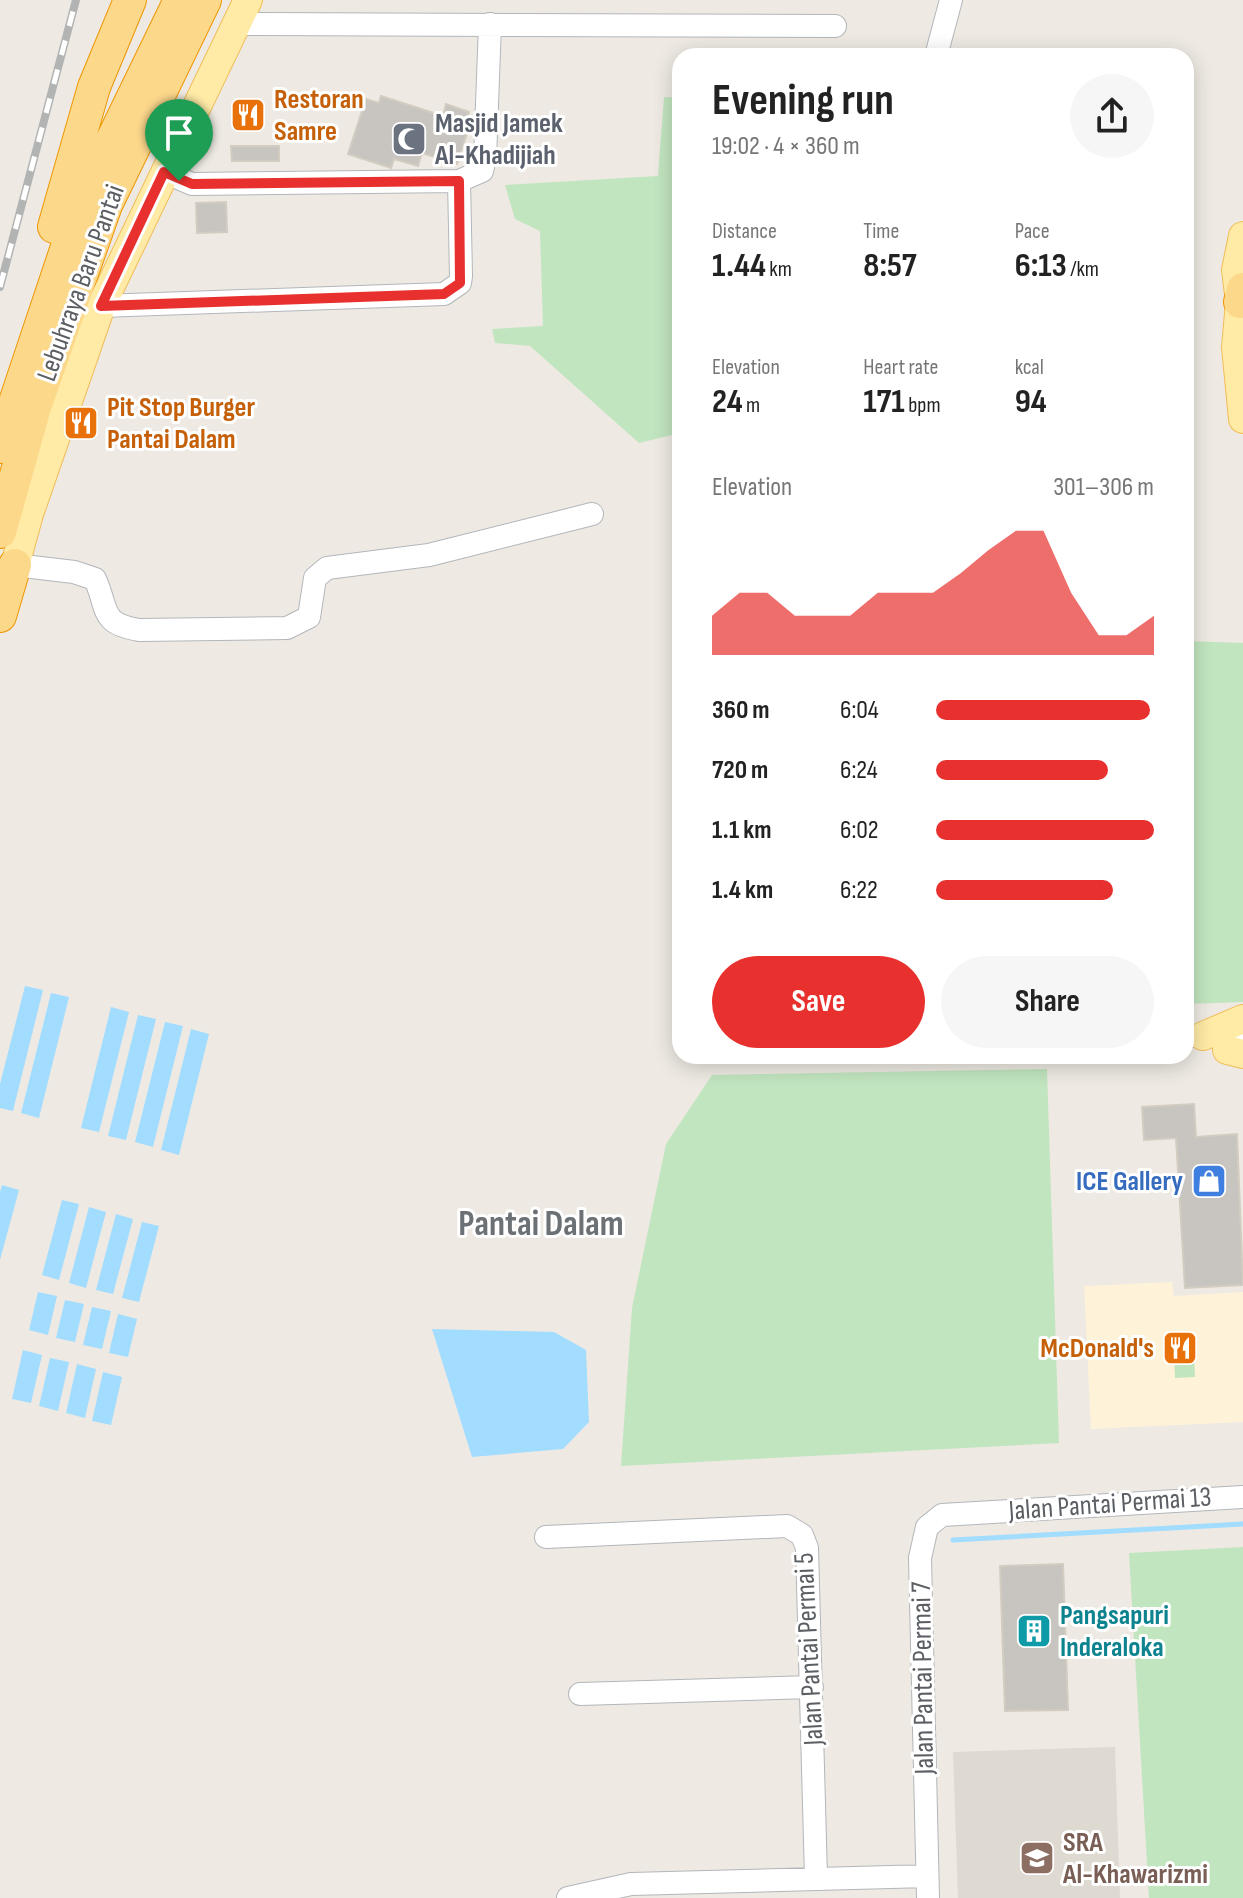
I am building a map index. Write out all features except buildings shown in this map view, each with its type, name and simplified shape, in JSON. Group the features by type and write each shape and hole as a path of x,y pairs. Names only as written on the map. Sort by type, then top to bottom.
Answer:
{"highway":[{"path":"51,289 52,235 94,87 130,0"},
{"name":"Lebuhraya Baru Pantai","path":"0,447 82,202 180,0"},
{"name":"Lebuhraya Baru Pantai","path":"0,532 40,393 96,231 205,0"},
{"path":"0,616 15,565"}],"main road":[{"path":"15,565 37,490 101,306 242,12"},
{"path":"1243,236 1236,270 1241,295 1236,347 1243,419"},
{"path":"1219,1045 1243,1019"}],"street":[{"path":"94,87 116,0"},
{"path":"938,48 951,0"},
{"path":"242,12 490,24 835,26"},
{"path":"164,172 192,184 459,181 482,171 490,24"},
{"path":"101,306 444,294 460,283 461,276 459,181"},
{"path":"15,565 74,572 95,579 106,615 121,627 139,630 287,628 309,617 315,578 327,568 429,555 592,514"},
{"name":"Jalan Pantai Permai 13","path":"991,1512 1239,1494"},
{"name":"Jalan Pantai Permai 7","path":"928,1887 920,1546 927,1527 942,1515 991,1512"},
{"name":"Jalan Pantai Permai 5","path":"546,1537 787,1526 802,1535 807,1548 816,1878"},
{"path":"580,1694 812,1687"},
{"path":"568,1898 631,1884 664,1890 816,1878 928,1887"}],"shaded area":[{"path":"1172,1282 1174,1296 1243,1292 1243,1422 1091,1429 1084,1286"},
{"name":"SRA Al-Khawarizmi","path":"1115,1747 1120,1898 958,1898 953,1752"}],"green space":[{"path":"664,97 672,98 672,435 639,443 530,346 495,343 492,329 543,326 540,231 515,219 505,185 658,176"},
{"path":"1194,641 1243,643 1243,1002 1194,1004"},
{"path":"1047,1069 1059,1443 621,1466 632,1308 666,1144 712,1075"},
{"path":"1193,1336 1195,1377 1175,1378 1173,1337"},
{"path":"1243,1547 1243,1898 1149,1898 1129,1553"}],"water":[{"path":"25,986 43,990 13,1111 0,1108 0,1084"},
{"path":"51,993 69,997 39,1118 21,1113"},
{"path":"111,1007 129,1012 99,1132 81,1128"},
{"path":"138,1015 156,1019 126,1140 108,1136"},
{"path":"165,1022 183,1026 153,1147 135,1142"},
{"path":"191,1029 209,1034 179,1155 161,1150"},
{"path":"2,1185 19,1190 0,1260 0,1192"},
{"path":"62,1200 79,1204 59,1280 42,1275"},
{"path":"89,1207 106,1212 86,1288 69,1283"},
{"path":"116,1214 133,1219 113,1294 96,1290"},
{"path":"142,1222 159,1226 139,1302 122,1298"},
{"path":"38,1292 57,1296 48,1335 29,1330"},
{"path":"65,1300 84,1304 75,1342 56,1338"},
{"path":"92,1307 111,1311 102,1349 83,1345"},
{"path":"118,1314 137,1319 128,1357 109,1353"},
{"path":"432,1329 554,1332 586,1350 589,1422 563,1449 472,1457"},
{"path":"23,1350 42,1355 31,1403 12,1399"},
{"path":"50,1358 69,1362 58,1411 39,1406"},
{"path":"77,1364 96,1369 85,1418 66,1413"},
{"path":"103,1372 122,1377 111,1425 92,1421"}],"waterway":[{"path":"953,1540 1243,1524"}],"railway":[{"path":"0,287 76,0"}],"place":[{"name":"Restoran Samre","path":"248,115"},
{"name":"Masjid Jamek Al-Khadijiah","path":"409,139"},
{"name":"Pit Stop Burger Pantai Dalam","path":"81,423"},
{"name":"ICE Gallery","path":"1209,1181"},
{"name":"McDonald's","path":"1180,1348"},
{"name":"Pangsapuri Inderaloka","path":"1034,1631"},
{"name":"SRA Al-Khawarizmi","path":"1037,1858"}],"district":[{"name":"Pantai Dalam","path":"541,1224"}],"route":[{"path":"164,172 179,181 192,184 459,181 460,283 444,294 101,306 164,172"}]}
